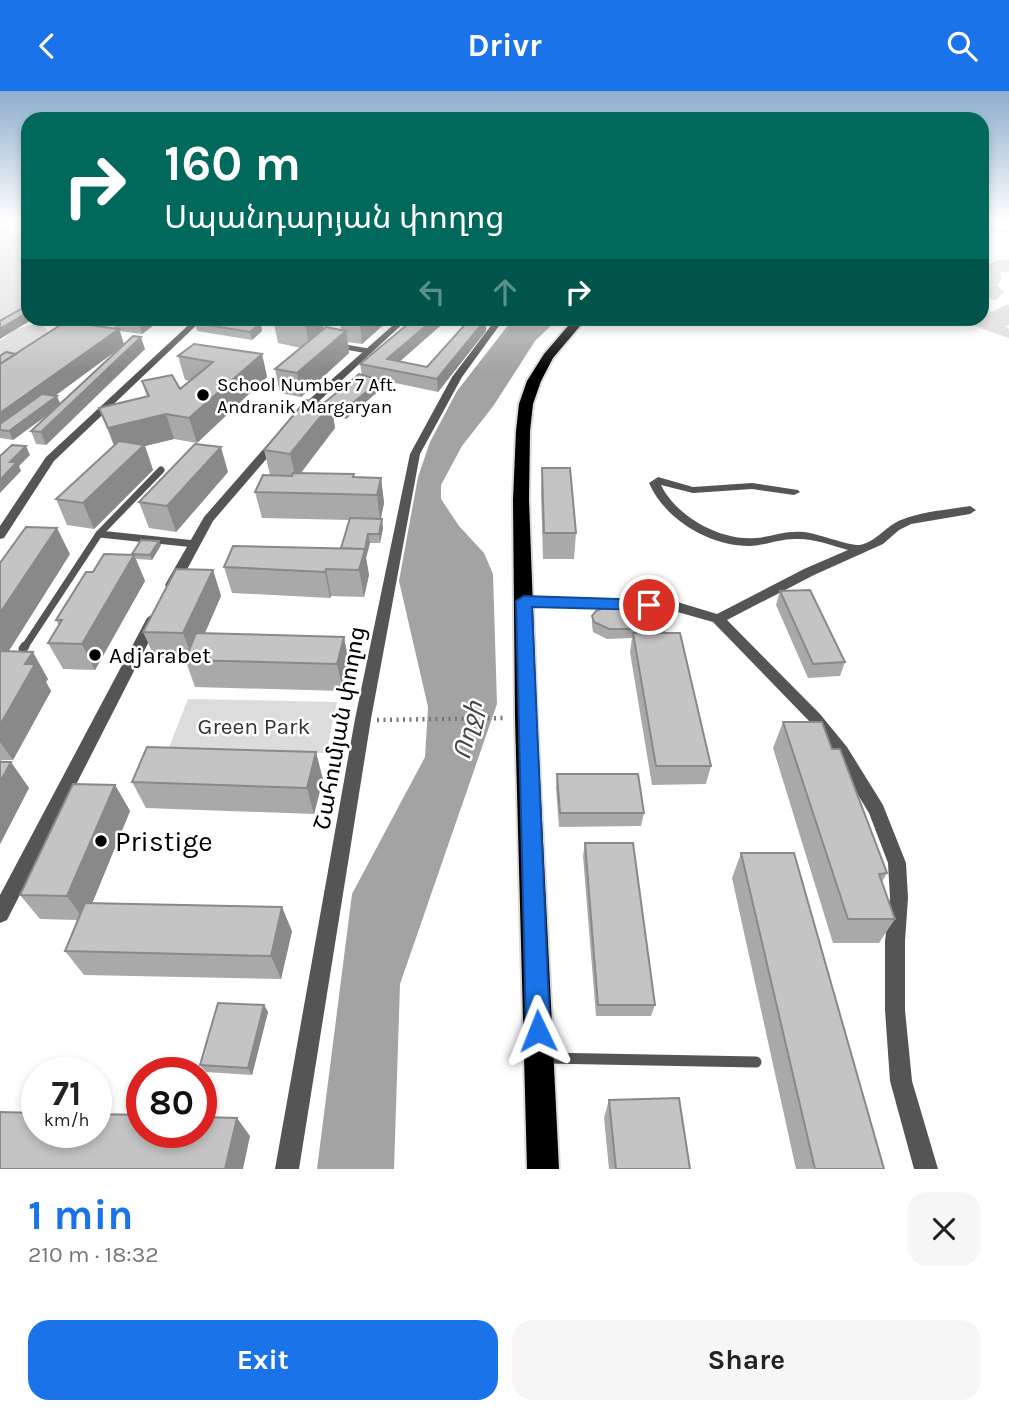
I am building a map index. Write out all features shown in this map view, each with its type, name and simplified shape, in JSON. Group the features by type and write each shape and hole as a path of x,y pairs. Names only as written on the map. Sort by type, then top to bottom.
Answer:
{"highway":[{"path":"543,1169 521,500 526,404 548,357 574,326"}],"street":[{"path":"0,535 50,459 192,326"},
{"path":"0,914 131,659 208,520 303,409 396,326"},
{"name":"Շահումյան փողոց","path":"287,1169 363,719 415,454 457,377 495,326"},
{"path":"794,492 751,485 693,490 658,480 655,483 659,495 676,514 738,542 751,543 800,535 860,549"},
{"path":"718,619 798,577 860,549 908,521 970,510"},
{"path":"524,601 674,605 718,619 815,718 841,751 877,810 897,863 899,898 895,941 895,1010 901,1081 926,1169"}],"lane":[{"path":"336,346 368,351"},
{"path":"23,649 99,534 161,470"},
{"path":"99,534 195,544"},
{"path":"539,1057 756,1062"}],"path":[{"path":"387,720 504,718"}],"green space":[{"path":"0,271 21,271 21,314 0,324"},
{"path":"989,271 1008,271 1000,273 1002,279 997,285 1004,292 996,300 989,299"},
{"path":"1009,305 1009,325 1005,326 1009,329 1009,338 974,326 989,326 989,311"},
{"path":"43,326 49,339 0,361 0,341 16,329"},
{"name":"Green Park","path":"188,699 337,702 326,753 168,750"}],"water":[{"name":"Ողջի","path":"508,326 551,326 535,341 494,405 462,446 441,485 441,499 459,526 484,553 493,574 497,704 400,984 394,1169 317,1169 352,894 425,757 428,707 399,581 418,477 430,442 457,391"}],"building":[{"path":"21,309 21,316 0,329 0,321"},
{"path":"59,326 119,329 0,413 0,364"},
{"path":"213,326 257,326 250,332"},
{"path":"406,326 426,326 387,359 427,367 464,326 480,326 437,379 360,364"},
{"path":"326,327 346,331 297,373 275,369"},
{"path":"133,336 141,337 41,432 31,431"},
{"path":"194,344 262,354 189,418 166,414 108,428 99,408 149,396 142,381 172,375 180,389 213,362 178,356"},
{"path":"6,352 16,354 0,364 0,356"},
{"path":"359,374 381,380 344,410 324,403"},
{"path":"42,394 57,396 9,431 0,430 0,424"},
{"path":"306,400 331,404 290,454 264,450"},
{"path":"119,441 144,445 83,503 56,499"},
{"path":"195,444 221,447 167,506 139,502"},
{"path":"12,445 26,446 10,462 17,462 0,480 0,456"},
{"path":"542,468 570,468 576,533 544,533"},
{"path":"293,473 354,474 353,477 381,478 377,495 255,492 263,475 292,476"},
{"path":"350,518 382,519 379,534 368,534 365,549 341,548"},
{"path":"26,527 57,528 0,613 0,563"},
{"path":"141,540 159,541 150,555 132,554"},
{"path":"233,546 365,549 359,570 326,569 325,572 224,567"},
{"path":"104,554 134,555 82,644 48,643 62,620 56,620 86,572 93,572"},
{"path":"176,569 213,570 183,633 143,632"},
{"path":"810,590 845,662 813,664 780,591"},
{"path":"603,608 662,608 666,629 609,629 594,622 592,616"},
{"path":"196,633 344,637 337,664 185,660"},
{"path":"633,633 680,633 711,766 656,766"},
{"path":"0,651 33,652 25,664 35,664 0,725"},
{"path":"783,722 822,722 832,749 840,749 887,873 879,874 895,919 848,919"},
{"path":"147,747 316,752 307,788 132,782"},
{"path":"0,762 11,762 0,782"},
{"path":"557,774 638,774 644,813 560,813"},
{"path":"73,784 115,785 67,896 20,895"},
{"path":"585,843 633,843 655,1005 598,1005"},
{"path":"741,853 794,853 884,1169 815,1169"},
{"path":"85,903 282,907 271,956 65,951"},
{"path":"218,1003 264,1005 248,1068 217,1066 217,1057 202,1057"},
{"path":"679,1098 690,1169 616,1169 609,1100"},
{"path":"0,1112 21,1113 21,1148 112,1148 112,1114 126,1115 126,1148 217,1148 217,1117 237,1118 225,1169 0,1169"}],"place":[{"name":"School Number 7 Aft. Andranik Margaryan","path":"203,395"},
{"name":"Adjarabet","path":"95,655"},
{"name":"Pristige","path":"101,841"}],"route":[{"path":"538,1031 524,601 649,605"}]}
